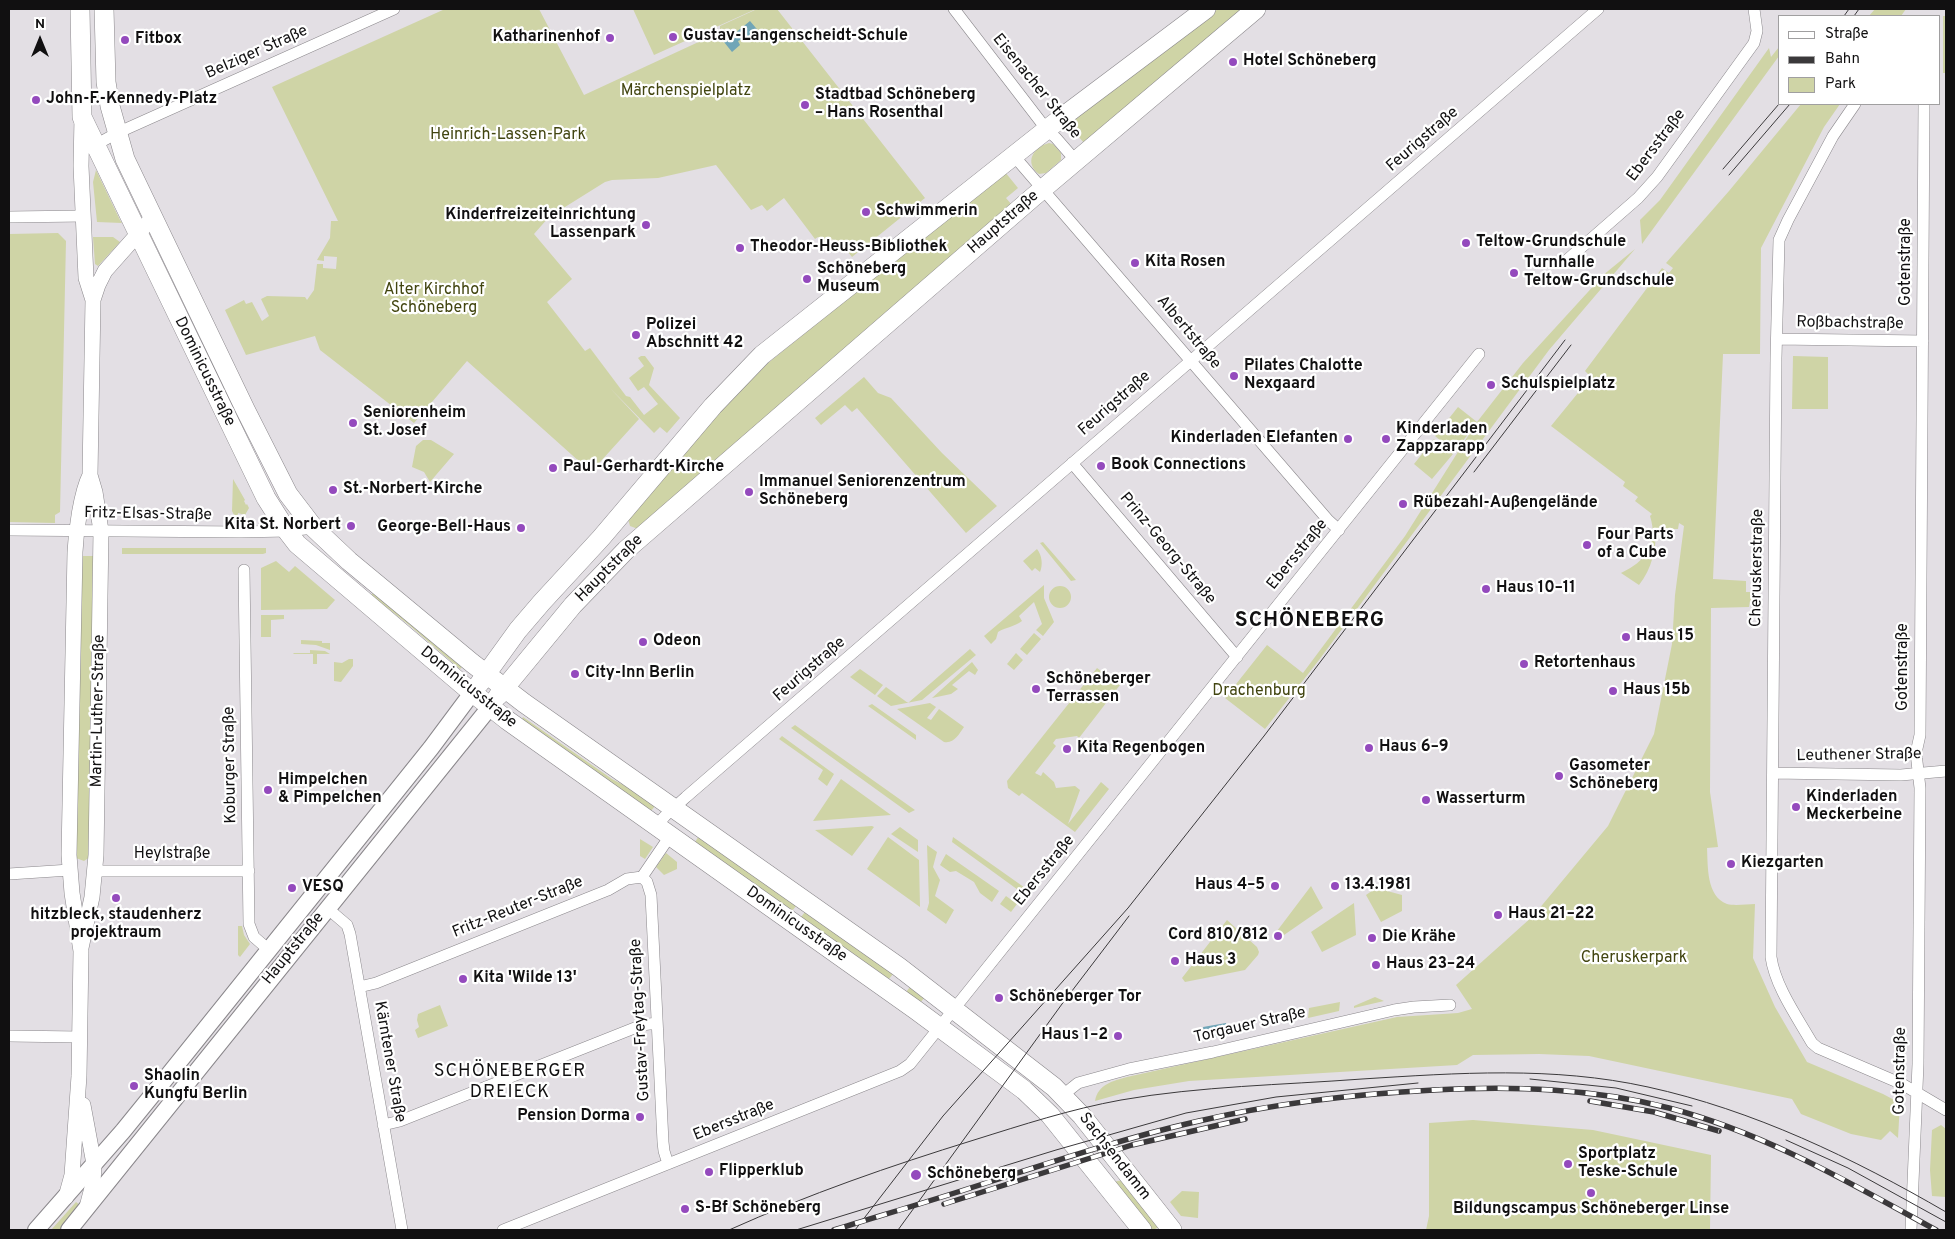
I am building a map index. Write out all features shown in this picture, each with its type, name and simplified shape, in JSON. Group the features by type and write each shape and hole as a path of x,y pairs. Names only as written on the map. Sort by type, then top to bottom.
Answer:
{"main road":[{"name":"Dominicusstraße","path":"80,9 82,117 88,149 139,233 270,505 297,544 490,707 940,1027 1036,1100"},
{"path":"104,9 106,82 117,133"},
{"name":"Hauptstraße","path":"36,1230 66,1198 269,950 431,748 542,602 604,535 713,406 762,355 1047,130 1206,9"},
{"name":"Hauptstraße","path":"69,1230 326,908 505,688 573,605 626,550 1043,189 1256,9"},
{"name":"Dominicusstraße","path":"117,133 125,159 152,218 288,494 314,528 367,577 486,674 908,974 1059,1091"},
{"path":"625,510 624,525 627,530 634,533 646,532"},
{"path":"604,535 618,533 624,537 626,550"},
{"path":"893,994 908,974"},
{"name":"Sachsendamm","path":"1059,1091 1082,1116 1172,1230"},
{"name":"Sachsendamm","path":"1036,1100 1142,1230"}],"street":[{"name":"Belziger Straße","path":"88,149 117,133 394,9"},
{"name":"Eisenacher Straße","path":"954,9 1047,130 1076,161"},
{"name":"Feurigstraße","path":"663,831 674,808 1598,9"},
{"name":"Ebersstraße","path":"1567,260 1638,198 1656,177 1756,37 1754,9"},
{"name":"Cheruskerstraße","path":"1854,105 1833,136 1779,240 1772,773 1772,962 1779,984 1812,1043 1823,1051 1917,1092"},
{"name":"Gotenstraße","path":"1911,1230 1917,1092 1920,798 1916,753 1920,735 1924,105"},
{"path":"9,217 84,216 88,149"},
{"name":"Albertstraße","path":"1014,156 1328,520 1339,530"},
{"name":"Martin-Luther-Straße","path":"81,948 92,897 95,870 98,802 102,531 90,475 93,300 86,278 84,216"},
{"name":"Martin-Luther-Straße","path":"93,300 105,271 152,218"},
{"name":"Roßbachstraße","path":"1777,339 1922,341"},
{"name":"Ebersstraße","path":"503,1230 900,1071 910,1064 1339,530 1432,409 1479,354"},
{"name":"Prinz-Georg-Straße","path":"1072,463 1237,657"},
{"name":"Martin-Luther-Straße","path":"66,1198 72,1175 79,1076 81,948 70,870 76,530 86,484 90,475"},
{"name":"Fritz-Elsas-Straße","path":"9,530 287,531 314,528"},
{"name":"Koburger Straße","path":"244,570 250,931 269,950"},
{"name":"Leuthener Straße","path":"1772,773 1901,774 1946,771"},
{"path":"642,877 663,831"},
{"path":"9,874 95,870"},
{"name":"Heylstraße","path":"95,870 248,871"},
{"name":"Fritz-Reuter-Straße","path":"359,987 376,983 590,897 627,879 642,877"},
{"name":"Gustav-Freytag-Straße","path":"642,877 647,882 651,895 664,1151 668,1164"},
{"name":"Kärntener Straße","path":"326,908 344,922 348,928 402,1230"},
{"name":"Torgauer Straße","path":"1059,1091 1078,1083 1129,1069 1213,1052 1394,1010 1450,1005"},
{"path":"383,1125 400,1121 642,1024 657,1023"},
{"path":"9,1036 79,1037"},
{"name":"Martin-Luther-Straße","path":"79,1076 86,1126 94,1164 91,1194 86,1208"},
{"path":"1917,1092 1946,1110"}],"green space":[{"path":"445,9 539,9 584,95 705,39 720,31 720,26 757,9 777,9 925,198 852,257 844,247 841,249 833,239 825,245 818,237 815,239 784,198 767,211 762,205 751,210 716,165 658,178 605,182 549,217 534,234 572,279 547,302 585,351 590,348 626,396 630,397 644,415 658,404 644,387 638,391 629,378 644,366 638,358 645,356 654,368 649,385 680,418 667,433 660,427 654,433 609,387 639,419 591,472 467,361 414,423 320,350 315,336 246,355 225,310 244,300 246,304 252,302 262,321 269,316 261,299 267,296 305,297 307,300 314,290 317,264 323,264 323,268 336,269 337,257 324,256 324,261 317,260 330,238 331,221 338,221 272,87"},
{"name":"Gustav-Langenscheidt-Schule","path":"633,9 756,9 654,55"},
{"path":"1218,9 1242,9 1084,143 1067,123"},
{"path":"1875,9 1906,9 1902,15 1870,15"},
{"path":"1943,16 1946,16 1946,73 1943,73"},
{"path":"1769,48 1771,57 1778,48 1778,57 1642,244 1640,220 1660,200"},
{"name":"Cheruskerpark","path":"1800,105 1839,105 1824,127 1761,248 1760,354 1723,354 1713,579 1746,581 1746,592 1757,592 1757,600 1750,601 1749,607 1711,608 1710,792 1718,847 1707,848 1708,872 1712,888 1720,900 1730,905 1755,904 1753,958 1775,1007 1807,1062 1900,1103 1898,1138 1890,1131 1881,1140 1851,1134 1801,1114 1792,1099 1589,1056 1539,1054 1473,1055 1457,1065 1189,1081 1134,1090 1095,1101 1099,1091 1107,1084 1127,1077 1397,1017 1458,1013 1472,1009 1456,985 1533,916 1608,826 1654,734 1672,644 1675,595 1684,526 1679,523 1678,529 1656,529 1652,558 1647,572 1639,585 1621,573 1630,569 1648,551 1653,535 1650,516 1652,514 1635,501 1638,497 1623,486 1625,482 1551,426 1591,377 1585,371 1662,268 1669,273 1673,268 1666,263"},
{"path":"1049,143 1053,144 1061,153 1061,160 1046,173 1039,174 1032,165 1032,156 1039,148"},
{"path":"96,170 122,223 97,222 93,182"},
{"path":"1005,172 1018,188 1006,198 1012,205 638,529 630,526 628,519 723,408 768,363"},
{"path":"58,233 66,241 60,512 55,515 55,523 9,522 9,234"},
{"path":"93,237 113,237 120,242 98,266 95,264"},
{"name":"Drachenburg","path":"1635,249 1549,350 1319,660 1265,729 1225,698 1267,645 1303,673 1405,536 1473,428 1454,452 1435,436 1458,407 1477,422 1523,363 1597,280"},
{"path":"1793,356 1828,357 1828,409 1792,409"},
{"path":"864,377 878,393 891,398 942,453 997,506 966,533 857,408 852,412 845,405 821,425 815,418"},
{"path":"1434,439 1453,454 1432,479 1414,464"},
{"path":"423,440 431,440 454,454 430,482 424,472 412,467 416,446"},
{"path":"233,479 249,508 245,515 238,513 238,515 234,515 232,511"},
{"path":"1043,542 1076,580 1071,581 1040,543"},
{"path":"122,548 266,548 266,553 122,554"},
{"path":"1037,549 1042,560 1040,572 1035,568 1032,571 1023,561"},
{"path":"80,556 93,556 92,605 94,614 90,857 84,861 76,858"},
{"path":"276,561 289,572 295,566 335,600 327,609 261,610 261,568"},
{"path":"1044,585 1044,598 1054,622 1043,636 1036,630 1042,624 1034,602 1019,616 1022,621 998,632 996,639 991,644 984,636"},
{"path":"1060,586 1068,589 1071,597 1068,605 1060,608 1052,605 1049,597 1052,589"},
{"path":"373,593 463,666 460,669 371,595"},
{"path":"261,615 284,615 284,619 271,620 271,637 261,637"},
{"path":"1034,633 1041,639 1027,655 1020,649"},
{"path":"301,640 330,643 330,650 316,645 301,644"},
{"path":"970,649 976,655 922,700 908,703"},
{"path":"310,650 325,651 330,654 317,654 317,664 313,664 313,654 293,653 310,653"},
{"path":"1016,653 1023,660 1014,670 1007,664"},
{"path":"353,659 353,666 341,682 334,681 334,662 342,663"},
{"path":"972,662 978,670 975,675 969,671 952,685 958,689 951,694 932,698"},
{"path":"1097,668 1120,685 1079,738 1077,736 1056,739 1053,743 1056,746 1035,773 1041,776 1043,772 1054,782 1056,788 1075,786 1080,790 1068,824 1101,782 1109,789 1075,832 1022,793 1019,796 1008,788 1007,781"},
{"path":"860,669 883,685 875,695 850,677"},
{"path":"886,687 908,703 891,706 877,696"},
{"path":"930,703 936,707 927,718 931,720 939,709 964,727 953,740 944,742 897,709"},
{"path":"872,704 916,735 916,740 868,706"},
{"path":"523,717 612,779 631,789 655,806 651,811 522,719"},
{"path":"795,725 915,810 909,813 791,728"},
{"path":"782,736 834,774 827,786 818,779 823,770 779,739"},
{"path":"841,779 891,815 813,821"},
{"path":"874,827 852,856 815,830"},
{"path":"900,827 918,840 918,852 891,834"},
{"path":"699,836 796,906 792,911 695,842"},
{"path":"888,837 919,860 920,907 867,869"},
{"path":"953,837 1028,890 1025,895 952,842"},
{"path":"640,839 653,847 645,859 640,856"},
{"path":"927,845 937,852 933,867 940,880 935,896 954,910 946,924 927,910 929,903"},
{"path":"666,853 677,862 677,869 664,875 656,867"},
{"path":"946,854 999,891 992,902 980,893 974,882 956,871 950,872 940,865"},
{"path":"1311,886 1323,908 1284,935 1277,931"},
{"path":"1376,888 1402,895 1402,911 1381,922 1366,895"},
{"path":"1006,896 1017,904 1011,912 1000,904"},
{"path":"1354,903 1356,935 1322,952 1311,932"},
{"path":"805,912 893,974 889,979 801,917"},
{"path":"1227,920 1257,947 1258,955 1245,970 1185,982 1182,978"},
{"path":"238,926 242,926 244,935 250,944 240,957 238,955"},
{"path":"910,987 924,998 920,1003 906,992"},
{"path":"1375,997 1384,1001 1354,1008 1354,1006"},
{"path":"1340,1002 1339,1011 1308,1018 1309,1008"},
{"path":"440,1005 448,1026 418,1038 415,1030 419,1027 418,1014"},
{"name":"Sportplatz Teske-Schule","path":"1473,1120 1593,1130 1711,1155 1710,1230 1426,1230 1429,1216 1429,1123"},
{"path":"1941,1125 1946,1129 1946,1197 1932,1196 1930,1170 1932,1130"},
{"path":"1122,1180 1159,1227 1153,1230 1114,1182"},
{"path":"1182,1191 1199,1192 1198,1218 1181,1216 1170,1202"},
{"path":"76,1202 80,1205 60,1230 51,1230"}],"water":[{"path":"750,21 761,34 758,37 755,33 738,41 740,45 732,52 724,42"},
{"path":"1226,1023 1228,1034 1205,1039 1203,1027"}],"tram line":[{"path":"1845,15 1849,9"},
{"path":"1855,15 1859,9"},
{"path":"1723,169 1778,105"},
{"path":"1729,175 1789,105"},
{"path":"855,1230 943,1116 1128,908 1264,736 1565,340"},
{"path":"1474,472 1571,345"},
{"path":"898,1230 1062,1004 1129,916"},
{"path":"729,1230 789,1204 881,1170 1028,1123 1102,1104 1151,1095 1211,1089 1470,1073 1577,1076 1612,1080 1687,1097 1764,1122 1802,1138 1875,1173 1946,1212"},
{"path":"1530,1079 1616,1088 1692,1106"},
{"path":"796,1230 1056,1150 1186,1113 1276,1097 1418,1083"},
{"path":"1786,1140 1848,1168 1946,1222"}],"railway":[{"path":"834,1230 1067,1157 1172,1127 1286,1104 1375,1094 1493,1088 1552,1090 1611,1096 1640,1101 1705,1118 1773,1145 1839,1177 1936,1230"},
{"path":"1590,1101 1654,1112 1719,1131"},
{"path":"944,1204 1132,1145 1245,1119"}],"place":[{"name":"Gustav-Langenscheidt-Schule","path":"673,37"},
{"name":"Katharinenhof","path":"610,38"},
{"name":"Fitbox","path":"125,40"},
{"name":"Hotel Schöneberg","path":"1233,62"},
{"name":"John-F.-Kennedy-Platz","path":"36,100"},
{"name":"Stadtbad Schöneberg – Hans Rosenthal","path":"805,105"},
{"name":"Schwimmerin","path":"866,212"},
{"name":"Kinderfreizeiteinrichtung Lassenpark","path":"646,225"},
{"name":"Teltow-Grundschule","path":"1466,243"},
{"name":"Theodor-Heuss-Bibliothek","path":"740,248"},
{"name":"Kita Rosen","path":"1135,263"},
{"name":"Turnhalle Teltow-Grundschule","path":"1514,273"},
{"name":"Schöneberg Museum","path":"807,279"},
{"name":"Polizei Abschnitt 42","path":"636,335"},
{"name":"Pilates Chalotte Nexgaard","path":"1234,376"},
{"name":"Schulspielplatz","path":"1491,385"},
{"name":"Seniorenheim St. Josef","path":"353,423"},
{"name":"Kinderladen Elefanten","path":"1348,439"},
{"name":"Kinderladen Zappzarapp","path":"1386,439"},
{"name":"Book Connections","path":"1101,466"},
{"name":"Paul-Gerhardt-Kirche","path":"553,468"},
{"name":"St.-Norbert-Kirche","path":"333,490"},
{"name":"Immanuel Seniorenzentrum Schöneberg","path":"749,492"},
{"name":"Rübezahl-Außengelände","path":"1403,504"},
{"name":"Kita St. Norbert","path":"351,526"},
{"name":"George-Bell-Haus","path":"521,528"},
{"name":"Four Parts of a Cube","path":"1587,545"},
{"name":"Haus 10–11","path":"1486,589"},
{"name":"Haus 15","path":"1626,637"},
{"name":"Odeon","path":"643,642"},
{"name":"Retortenhaus","path":"1524,664"},
{"name":"City-Inn Berlin","path":"575,674"},
{"name":"Schöneberger Terrassen","path":"1036,689"},
{"name":"Haus 15b","path":"1613,691"},
{"name":"Haus 6–9","path":"1369,748"},
{"name":"Kita Regenbogen","path":"1067,749"},
{"name":"Gasometer Schöneberg","path":"1559,776"},
{"name":"Himpelchen & Pimpelchen","path":"268,790"},
{"name":"Wasserturm","path":"1426,800"},
{"name":"Kinderladen Meckerbeine","path":"1796,807"},
{"name":"Kiezgarten","path":"1731,864"},
{"name":"Haus 4–5","path":"1275,886"},
{"name":"13.4.1981","path":"1335,886"},
{"name":"VESQ","path":"292,888"},
{"name":"hitzbleck, staudenherz projektraum","path":"116,898"},
{"name":"Haus 21–22","path":"1498,915"},
{"name":"Cord 810/812","path":"1278,936"},
{"name":"Die Krähe","path":"1372,938"},
{"name":"Haus 3","path":"1175,961"},
{"name":"Haus 23–24","path":"1376,965"},
{"name":"Kita 'Wilde 13'","path":"463,979"},
{"name":"Schöneberger Tor","path":"999,998"},
{"name":"Haus 1–2","path":"1118,1036"},
{"name":"Shaolin Kungfu Berlin","path":"134,1086"},
{"name":"Pension Dorma","path":"640,1117"},
{"name":"Sportplatz Teske-Schule","path":"1568,1164"},
{"name":"Flipperklub","path":"709,1172"},
{"name":"Schöneberg","path":"916,1175"},
{"name":"Bildungscampus Schöneberger Linse","path":"1591,1193"},
{"name":"S-Bf Schöneberg","path":"685,1209"}],"district":[{"name":"SCHÖNEBERG","path":"1310,622"},
{"name":"SCHÖNEBERGER DREIECK","path":"510,1082"}],"park label":[{"name":"Märchenspielplatz","path":"686,92"},
{"name":"Heinrich-Lassen-Park","path":"508,136"},
{"name":"Alter Kirchhof Schöneberg","path":"434,300"}]}
